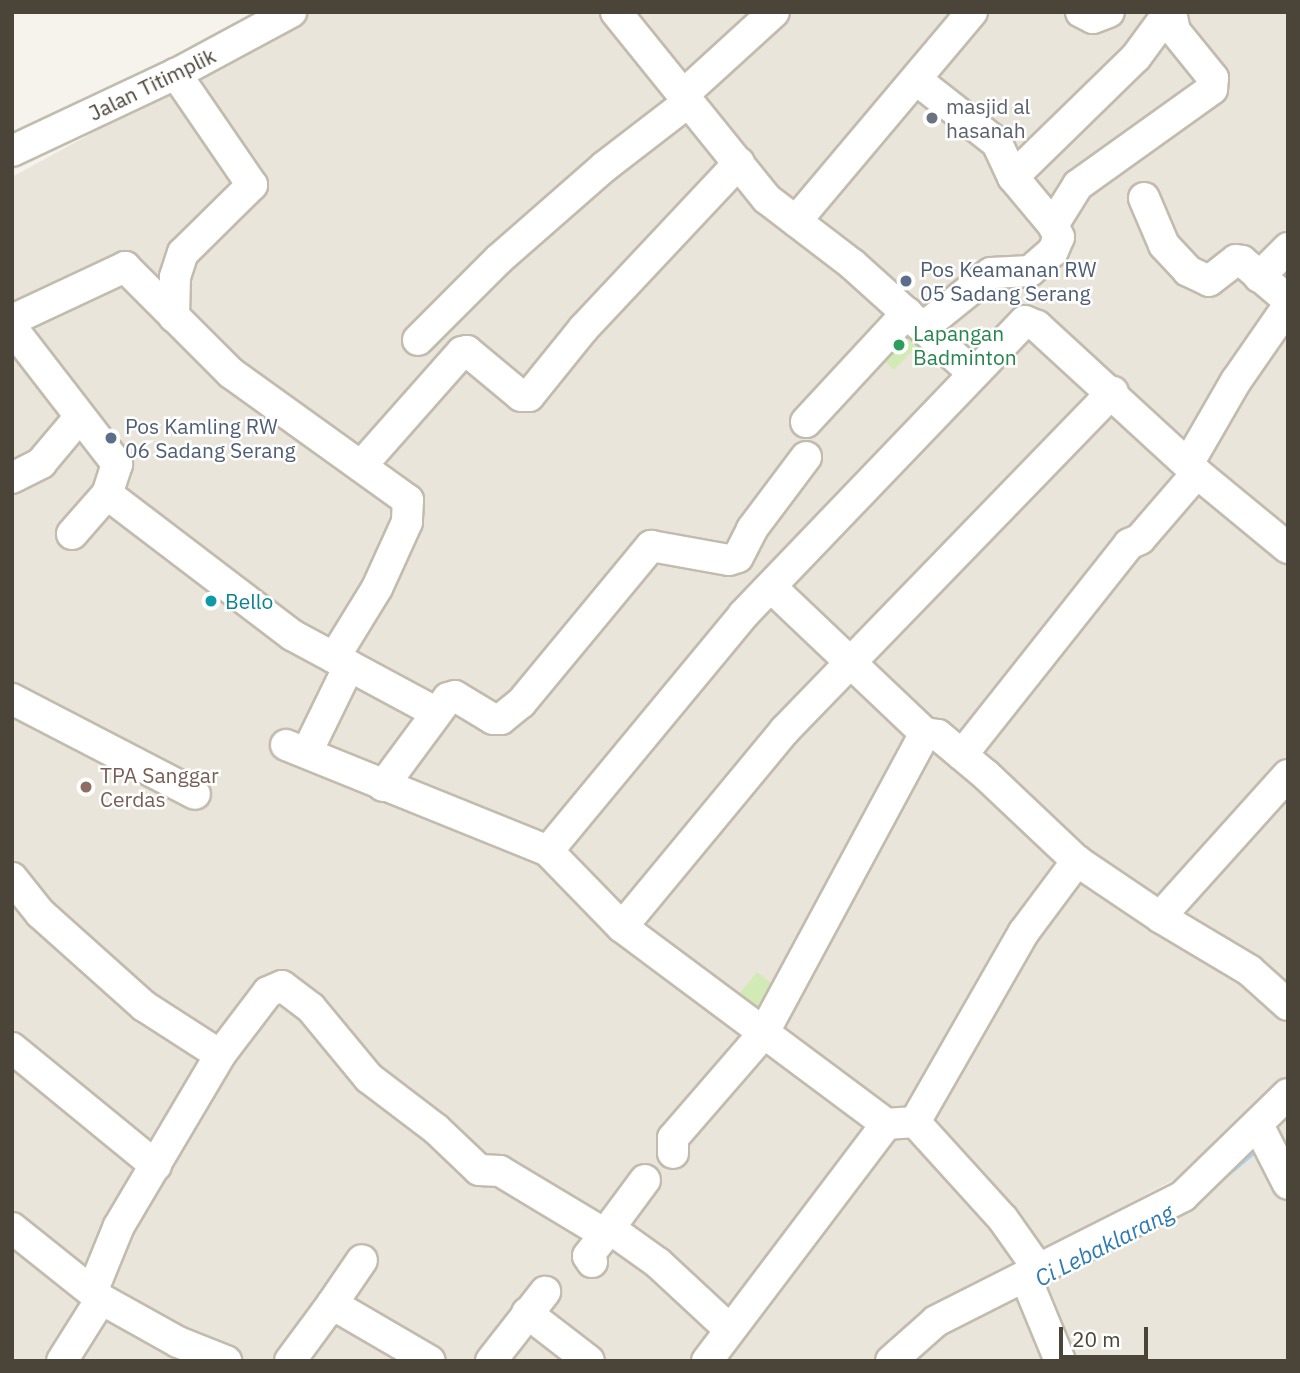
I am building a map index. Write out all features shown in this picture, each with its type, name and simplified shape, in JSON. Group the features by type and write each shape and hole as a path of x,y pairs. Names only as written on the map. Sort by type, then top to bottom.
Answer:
{"street":[{"name":"Jalan Titimplik","path":"12,151 176,74 290,12"},
{"path":"616,12 767,199 916,320 973,373"},
{"path":"418,340 499,259 685,99 774,12"},
{"path":"796,221 918,81 972,12"},
{"path":"1082,12 1093,18 1110,12"},
{"path":"1013,177 1136,57 1162,15 1213,78 1212,89 1078,185 1053,225"},
{"path":"174,317 175,276 183,253 251,185 176,74"},
{"path":"806,422 916,320 991,273 1030,271 1042,263 1059,237 1053,225 1013,177 997,143 918,81"},
{"path":"360,466 461,352 467,351 522,396 529,396 583,329 739,163"},
{"path":"1144,198 1164,245 1188,271 1209,281 1236,260 1242,261 1288,300"},
{"path":"1259,277 1288,248"},
{"path":"12,320 119,266 125,267 232,373 401,494 410,510 377,589 296,748 383,786 548,850 622,927 763,1034 900,1123 1003,1219 1031,1279 1060,1361"},
{"path":"962,755 1129,544 1140,539 1192,469 1236,381 1288,306"},
{"path":"548,850 771,587 973,373 1026,321 1113,393 1192,469 1288,548"},
{"path":"12,327 78,419 117,464 107,495 72,534"},
{"path":"622,927 785,730 1113,393"},
{"path":"12,478 41,463 78,419"},
{"path":"383,786 435,712 455,696 493,719 501,719 521,703 651,546 729,560 738,557 752,529 806,457"},
{"path":"107,495 292,635 435,712"},
{"path":"771,587 925,733"},
{"path":"12,699 195,794"},
{"path":"925,733 931,732 962,755 1077,861 1160,917 1249,970 1288,1005"},
{"path":"673,1153 673,1138 763,1034 925,733"},
{"path":"1160,917 1288,775"},
{"path":"707,1361 729,1329 900,1123 1024,932 1077,861"},
{"path":"12,878 40,913 144,1006 220,1055"},
{"path":"62,1361 96,1295 120,1226 220,1055 268,992 282,986 311,1008 369,1078 436,1129 479,1170 500,1171 657,1262 729,1329"},
{"path":"12,1048 156,1166"},
{"path":"891,1361 936,1321 1031,1279 1183,1196 1263,1134 1288,1094"},
{"path":"1263,1134 1288,1184"},
{"path":"592,1262 588,1256 645,1180"},
{"path":"12,1228 96,1295 178,1342 226,1361"},
{"path":"290,1361 362,1260"},
{"path":"491,1361 536,1303 589,1361"},
{"path":"332,1304 430,1361"}],"shaded area":[{"path":"313,12 1288,12 1288,1080 1207,1162 916,1317 878,1361 12,1361 12,177"},
{"path":"1288,1103 1288,1361 916,1361 986,1296 1225,1165"}],"green space":[{"name":"Lapangan Badminton","path":"904,320 924,339 894,370 874,351"},
{"path":"757,972 779,989 761,1011 739,994"}],"waterway":[{"name":"Ci Lebaklarang","path":"1226,1172 1261,1143"}],"place":[{"name":"masjid al hasanah","path":"932,118"},
{"name":"Pos Keamanan RW 05 Sadang Serang","path":"906,281"},
{"name":"Lapangan Badminton","path":"899,345"},
{"name":"Pos Kamling RW 06 Sadang Serang","path":"111,438"},
{"name":"Bello","path":"211,601"},
{"name":"TPA Sanggar Cerdas","path":"86,787"}]}
